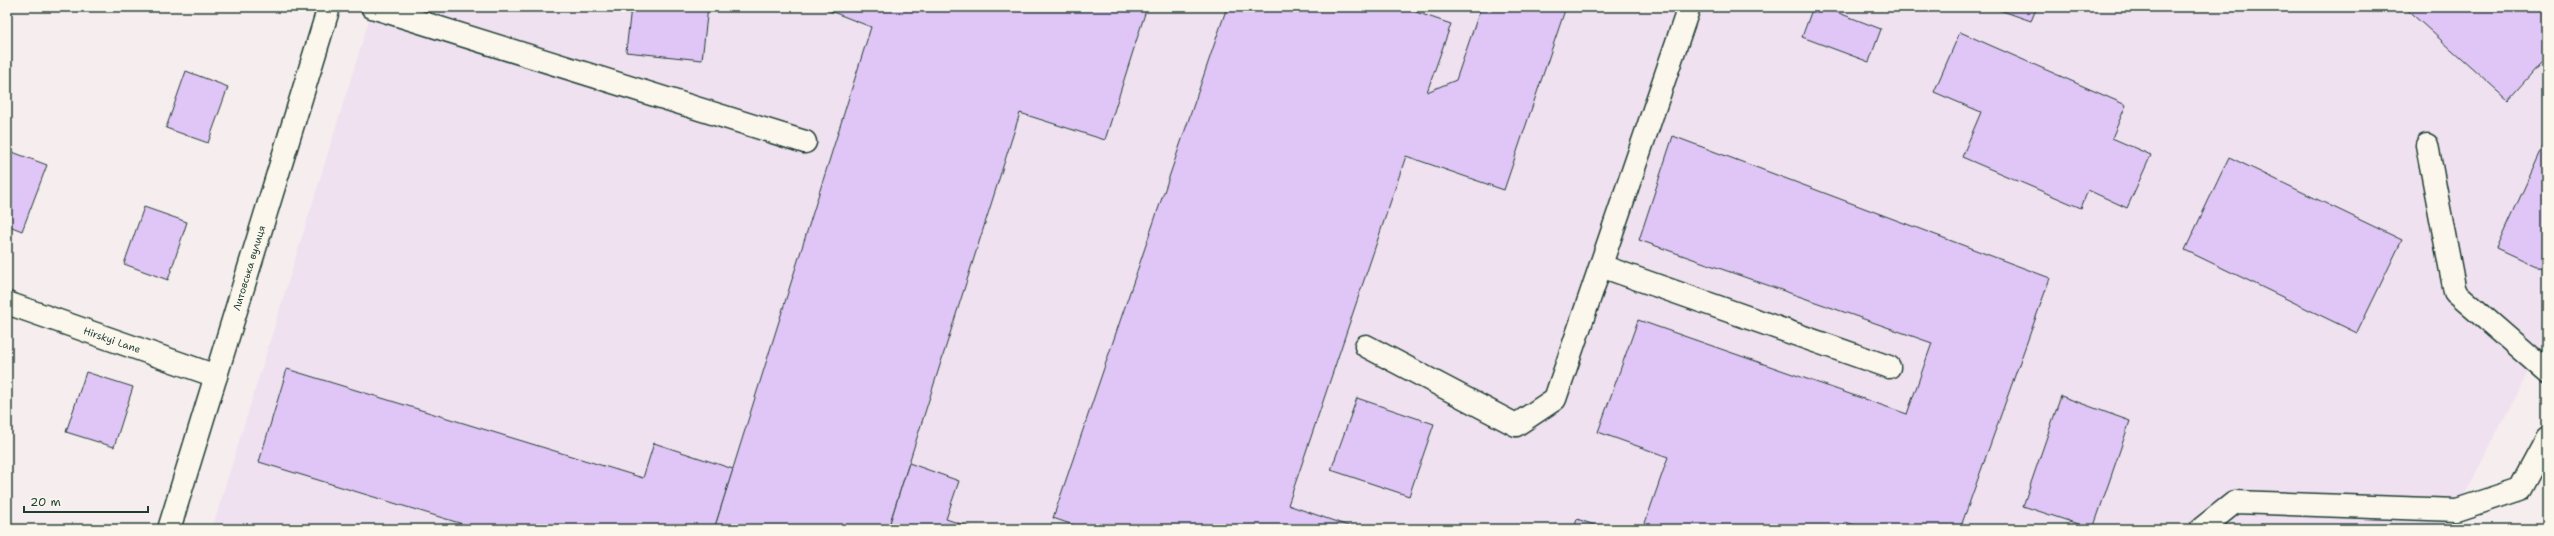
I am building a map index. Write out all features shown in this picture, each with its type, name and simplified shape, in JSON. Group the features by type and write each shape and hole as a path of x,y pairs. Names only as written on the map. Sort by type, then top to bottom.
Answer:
{"street":[{"name":"Литовська вулиця","path":"169,529 330,7"},
{"path":"372,7 805,142"},
{"path":"1366,346 1516,426 1555,399 1689,7"},
{"path":"2427,145 2455,292 2547,372"},
{"path":"1601,266 1889,367"},
{"name":"Hirskyi Lane","path":"7,303 216,376"},
{"path":"2201,529 2235,502 2457,510 2520,488 2547,439"}],"shaded area":[{"path":"373,7 2547,7 2547,335 2447,529 212,529"}],"building":[{"path":"631,7 708,7 702,60 626,52"},
{"path":"820,7 1147,7 1105,140 1020,113 888,529 714,529 871,27"},
{"path":"1227,7 1401,7 1451,24 1427,92 1456,80 1481,7 1566,7 1504,190 1406,156 1288,505 1357,529 1085,529 1053,518"},
{"path":"1813,7 1823,7 1881,29 1869,62 1802,37"},
{"path":"1991,7 2037,7 2031,21"},
{"path":"2404,7 2547,7 2547,56 2508,100"},
{"path":"1960,32 2126,105 2112,138 2151,155 2127,208 2088,190 2081,208 1962,157 1981,112 1934,92"},
{"path":"186,71 228,87 208,143 166,128"},
{"path":"1673,136 2050,278 1960,529 1865,529 1846,522 1842,529 1651,529 1644,526 1668,457 1598,432 1638,320 1907,414 1932,343 1639,240"},
{"path":"2547,138 2547,271 2497,248"},
{"path":"7,150 47,165 22,231 7,225"},
{"path":"2229,157 2402,240 2357,333 2185,250"},
{"path":"144,207 187,222 168,280 124,264"},
{"path":"287,369 643,478 654,443 733,469 714,529 479,529 259,462"},
{"path":"86,372 133,387 114,447 66,432"},
{"path":"2061,396 2130,421 2093,529 2023,506"},
{"path":"1357,398 1434,424 1409,496 1331,470"},
{"path":"909,463 959,481 946,519 976,529 888,529"},
{"path":"1577,519 1606,529 1574,529"}]}
